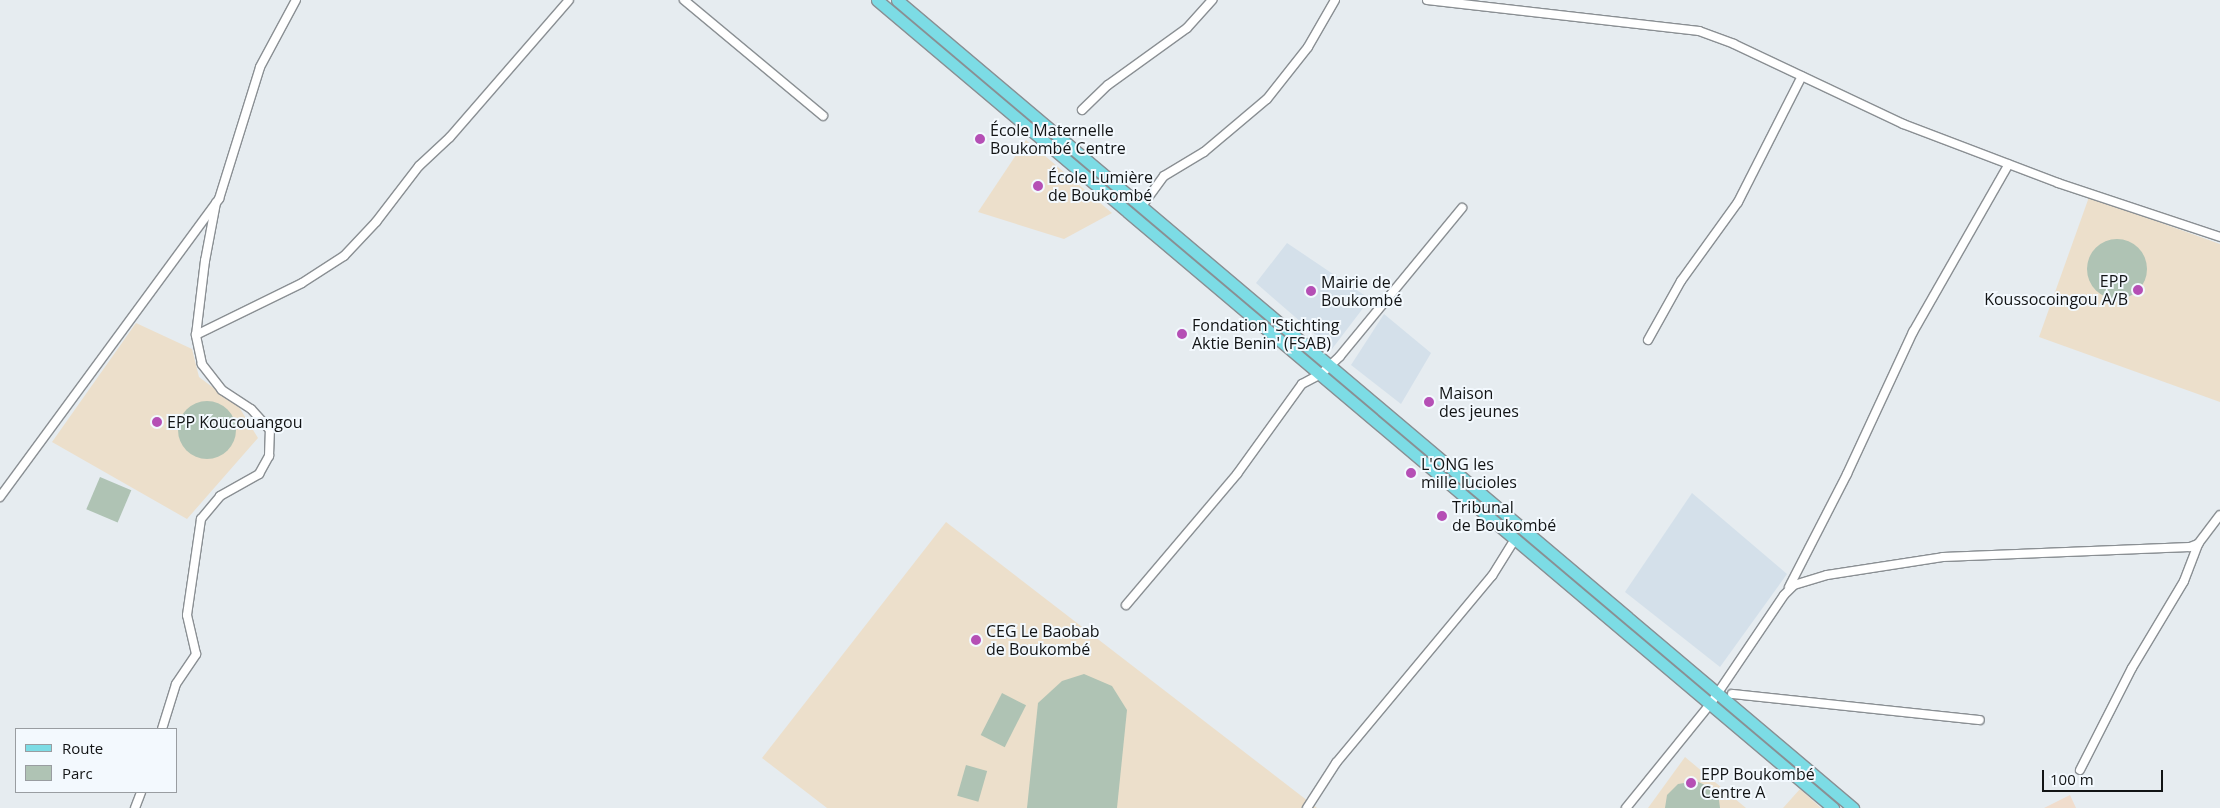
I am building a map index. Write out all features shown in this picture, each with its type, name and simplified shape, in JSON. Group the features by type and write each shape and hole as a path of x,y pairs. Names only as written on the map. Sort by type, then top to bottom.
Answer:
{"main road":[{"path":"877,0 1834,808"},
{"path":"897,0 1852,808"}],"street":[{"path":"162,728 176,684 196,654 187,615 201,519 220,496 259,474 269,456 270,430 251,409 222,390 202,364 196,335 205,261 216,203 260,67 296,0"},
{"path":"196,335 302,283 344,256 376,222 419,166 450,137 569,0"},
{"path":"684,0 823,116"},
{"path":"1082,110 1108,85 1186,28 1212,0"},
{"path":"1142,206 1164,176 1204,152 1267,99 1308,47 1335,0"},
{"path":"1427,0 1699,31 1802,76 1903,124 2009,164 2220,237"},
{"path":"1648,340 1681,282 1738,202 1802,76"},
{"path":"1626,808 1711,703 1784,594 1847,474 1913,332 2009,164"},
{"path":"0,496 216,203"},
{"path":"1126,605 1237,474 1302,384 1321,374 1376,316 1404,275 1462,208"},
{"path":"2080,770 2132,668 2184,581 2198,544 2220,515"},
{"path":"1307,808 1336,763 1492,576 1516,539"},
{"path":"1784,594 1794,585 1827,575 1943,557 2190,547 2198,544"},
{"path":"1732,694 1980,720"},
{"path":"135,808 141,793"}],"shaded area":[{"name":"École Lumière de Boukombé","path":"1026,140 1112,213 1064,239 978,212"},
{"name":"EPP Koussocoingou A/B","path":"2089,197 2220,244 2220,402 2039,337"},
{"name":"Mairie de Boukombé","path":"1287,243 1370,299 1332,349 1256,283"},
{"path":"1384,314 1431,353 1401,404 1351,365"},
{"name":"EPP Koucouangou","path":"136,323 192,349 199,377 239,407 258,438 187,519 52,442"},
{"path":"1692,493 1787,574 1720,667 1625,592"},
{"name":"CEG Le Baobab de Boukombé","path":"946,522 1317,808 827,808 762,758"},
{"name":"EPP Boukombé Centre A","path":"1685,757 1746,808 1648,808"},
{"name":"EPP Boukombé Centre A","path":"1800,789 1821,808 1783,808"},
{"path":"2070,795 2076,808 2044,808"}],"green space":[{"path":"2111,239 2123,239 2134,244 2142,252 2147,263 2145,281 2134,294 2123,299 2111,299 2100,294 2092,286 2087,275 2087,263 2092,252 2100,244"},
{"path":"201,401 213,401 228,409 236,424 236,436 228,451 213,459 201,459 186,451 178,436 178,424 186,409"},
{"path":"100,477 131,490 118,523 86,509"},
{"path":"1084,674 1112,686 1127,710 1117,808 1027,808 1038,703 1062,681"},
{"path":"1002,693 1026,705 1005,747 981,735"},
{"path":"966,765 987,771 978,802 957,796"},
{"path":"1696,781 1712,788 1719,800 1720,808 1665,808 1667,795 1678,784"}],"place":[{"name":"École Maternelle Boukombé Centre","path":"980,139"},
{"name":"École Lumière de Boukombé","path":"1038,186"},
{"name":"EPP Koussocoingou A/B","path":"2138,290"},
{"name":"Mairie de Boukombé","path":"1311,291"},
{"name":"Fondation 'Stichting Aktie Benin' (FSAB)","path":"1182,334"},
{"name":"Maison des jeunes","path":"1429,402"},
{"name":"EPP Koucouangou","path":"157,422"},
{"name":"L'ONG les mille lucioles","path":"1411,473"},
{"name":"Tribunal de Boukombé","path":"1442,516"},
{"name":"CEG Le Baobab de Boukombé","path":"976,640"},
{"name":"EPP Boukombé Centre A","path":"1691,783"}]}
